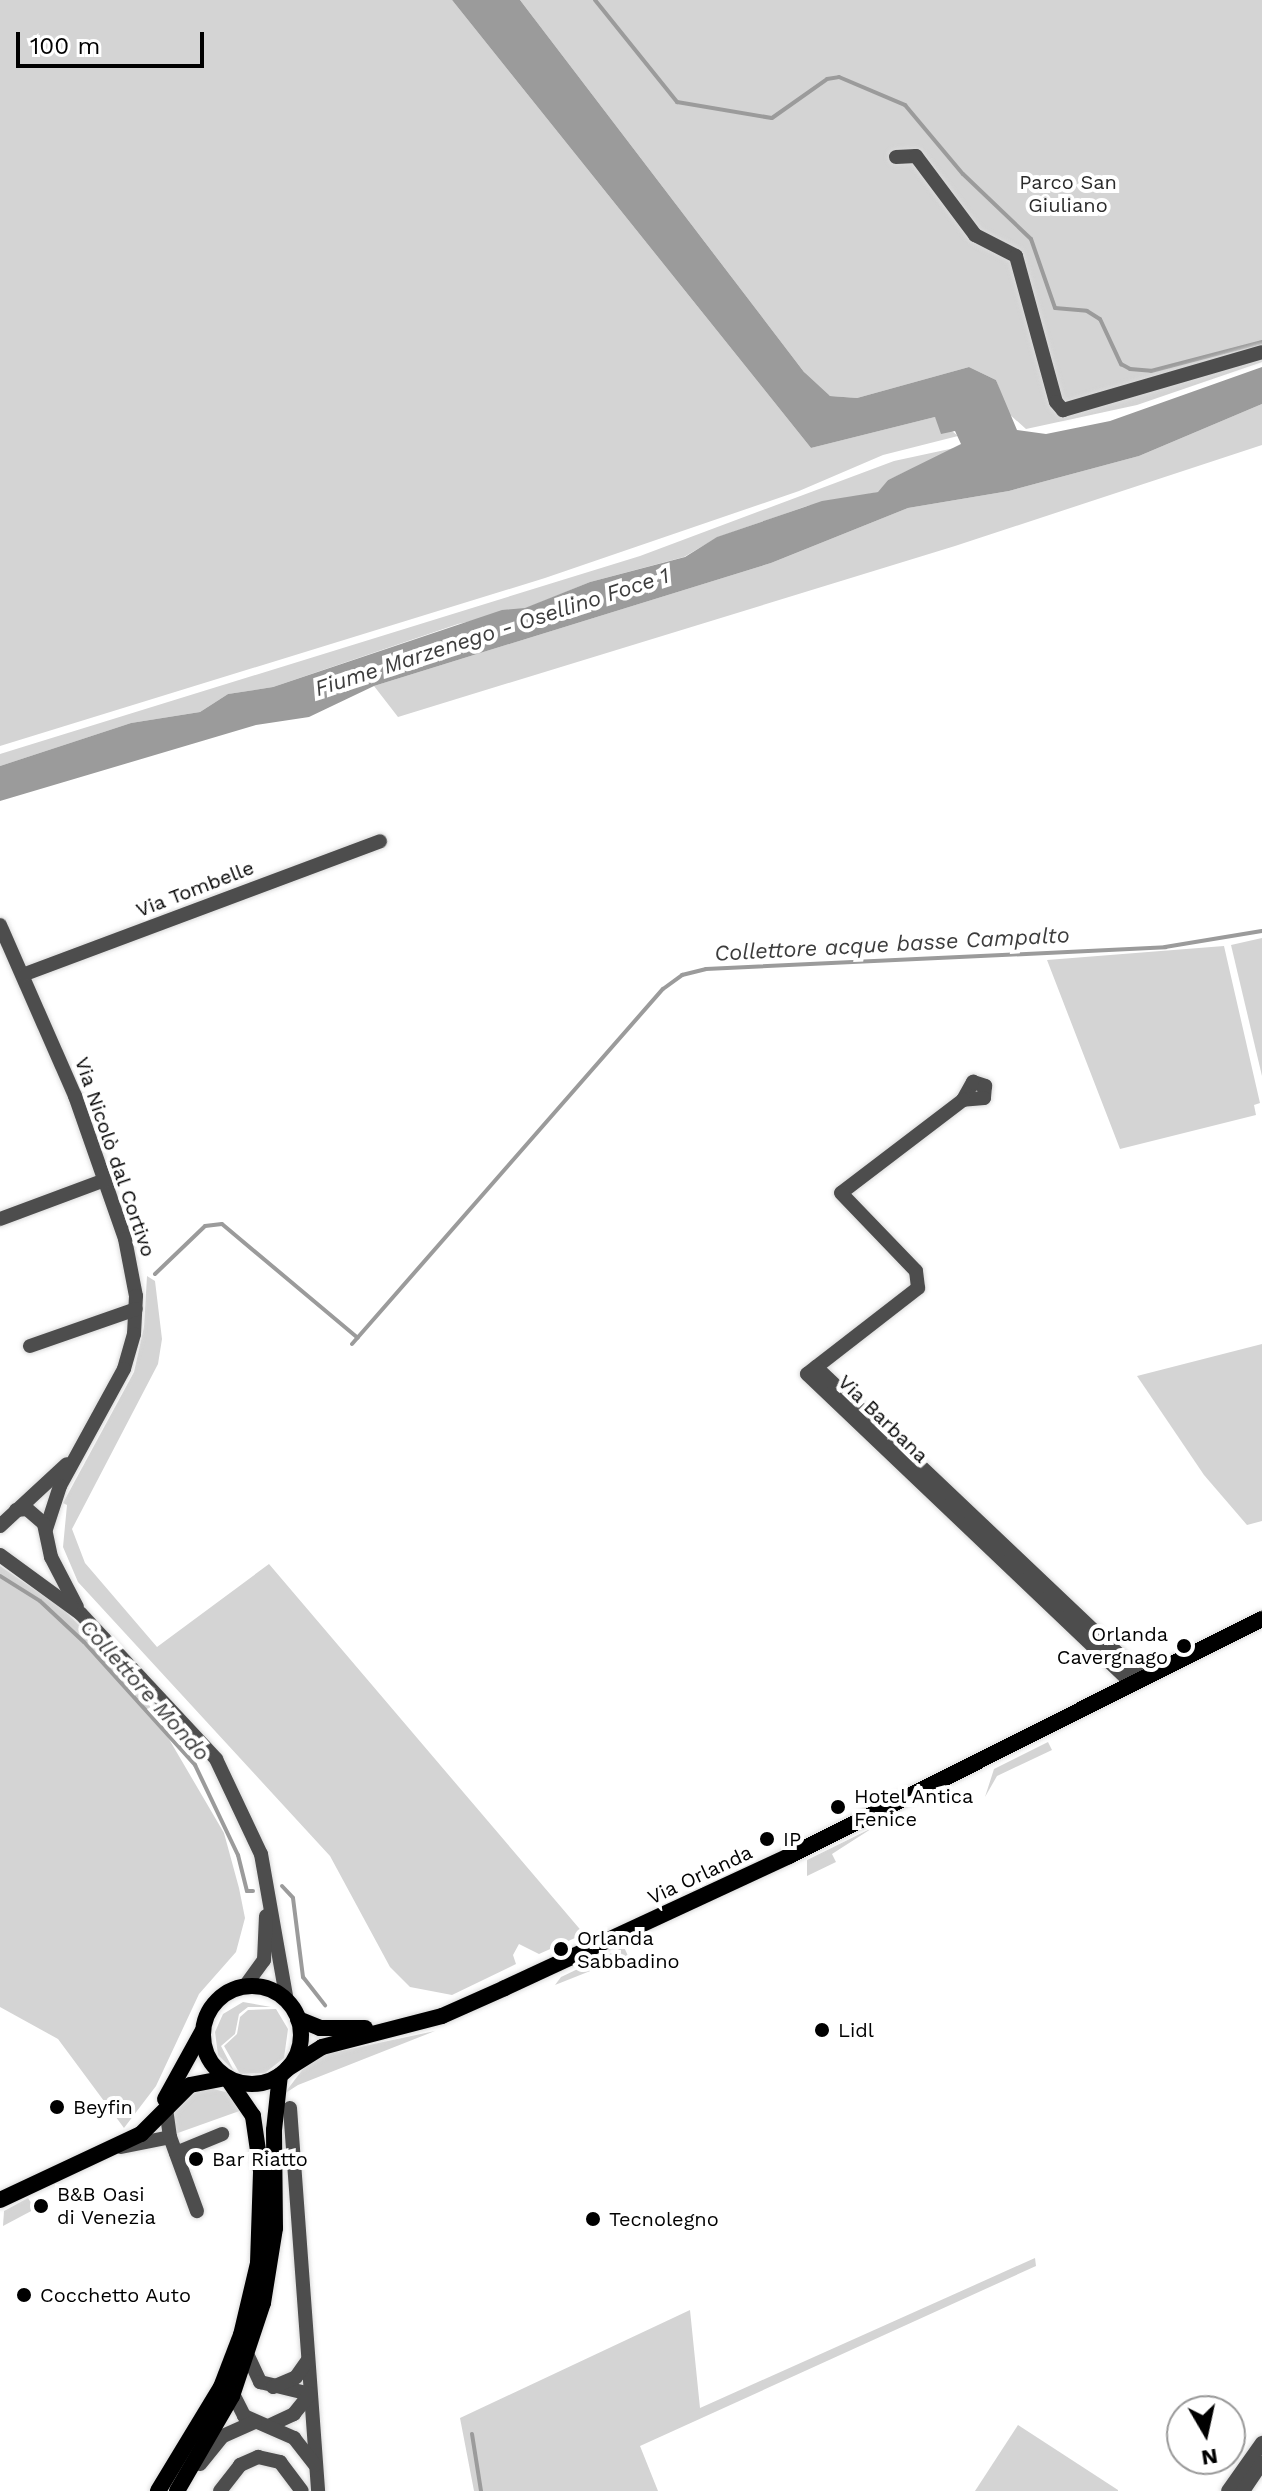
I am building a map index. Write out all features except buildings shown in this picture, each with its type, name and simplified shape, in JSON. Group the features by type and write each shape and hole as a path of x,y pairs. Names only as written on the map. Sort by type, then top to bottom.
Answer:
{"main road":[{"name":"Via Orlanda","path":"284,2072 322,2047 406,2025 486,1997 789,1856 1262,1619"},
{"path":"121,2145 164,2100 213,2004 245,1986 272,1990 287,2001 298,2019 300,2044 284,2072 271,2267 248,2356 232,2396 182,2485"},
{"name":"Via Orlanda","path":"298,2019 331,2030 406,2025"},
{"path":"158,2491 226,2374 250,2300 261,2234 261,2171 253,2116 227,2078 208,2058 202,2030"},
{"path":"0,2200 121,2145 190,2085 227,2078 254,2084 284,2072"}],"street":[{"path":"896,157 916,156 975,235 1016,256 1056,402 1063,410 1262,352"},
{"name":"Via Tombelle","path":"25,974 380,841"},
{"name":"Via Nicolò dal Cortivo","path":"0,925 25,974 105,1180 131,1259 136,1309 121,1377 80,1449 46,1529"},
{"name":"Via Barbana","path":"963,1100 841,1193 916,1271 918,1288 816,1367 1138,1680"},
{"path":"0,1219 105,1180"},
{"path":"30,1346 136,1309"},
{"name":"Via Nicolò dal Cortivo","path":"0,1526 9,1512 80,1449"},
{"path":"9,1512 31,1511 46,1529 51,1557 81,1614"},
{"path":"24,1573 40,1571 51,1557"},
{"path":"1,1558 81,1614 216,1759 250,1822 268,1883 287,2001"},
{"path":"245,1986 264,1960 268,1883"},
{"path":"290,2108 318,2491"},
{"path":"166,2109 170,2137 197,2211"},
{"path":"176,2153 222,2134"},
{"path":"121,2145 170,2137"},
{"path":"261,2234 257,2295 232,2396 241,2412 299,2443 317,2468"},
{"path":"182,2485 223,2436 269,2426 294,2414 310,2394 273,2387 257,2379 248,2356"},
{"path":"273,2387 296,2377 307,2361"},
{"path":"269,2426 314,2432"},
{"path":"1228,2491 1262,2443"},
{"path":"220,2491 240,2465 258,2457 280,2462 302,2491"},
{"path":"1243,2491 1262,2463"}],"green space":[{"path":"0,0 452,0 811,448 935,417 958,436 883,455 799,491 545,578 0,746"},
{"name":"Parco San Giuliano","path":"520,0 1262,0 1262,362 1137,405 1026,429 1008,413 996,380 969,367 857,398 830,396 817,389"},
{"path":"1262,404 1262,445 955,546 398,717 374,686 771,563 908,508 1009,491 1139,456"},
{"path":"959,447 888,480 879,492 807,506 718,537 684,557 590,582 524,609 458,624 273,687 228,694 200,712 131,723 0,766 0,754 640,556 894,461"},
{"path":"1262,938 1262,1076 1231,945"},
{"path":"1224,946 1260,1103 1254,1105 1256,1115 1120,1149 1047,960"},
{"path":"147,1276 155,1281 162,1339 158,1364 72,1529 85,1563 157,1647 269,1564 584,1934 539,1954 519,1944 513,1955 516,1964 452,1995 410,1987 390,1967 330,1856 78,1582 63,1547 67,1505 63,1503 134,1372 144,1327"},
{"path":"1262,1344 1262,1521 1247,1525 1204,1475 1137,1376"},
{"path":"0,1566 63,1609 135,1681 224,1833 239,1888 245,1918 236,1952 199,1994 156,2086 124,2128 58,2039 0,2007"},
{"path":"1048,1742 1052,1750 997,1776 985,1797 994,1769"},
{"path":"874,1827 832,1854 836,1862 807,1876 807,1860"},
{"path":"624,1947 628,1956 555,1985 561,1977"},
{"path":"243,2002 271,2007 248,2007 239,2014 235,2034 221,2046 234,2071 218,2055 215,2032 223,2014"},
{"path":"276,2009 288,2029 284,2058 265,2073 240,2074 224,2046 237,2034 240,2017 248,2010"},
{"path":"435,2031 298,2085 284,2094 303,2069 322,2055"},
{"path":"209,2088 230,2093 245,2109 175,2134 171,2116 192,2092"},
{"path":"28,2198 35,2209 3,2226 4,2211"},
{"path":"1035,2258 1036,2266 640,2446 658,2491 474,2491 460,2418 690,2310 700,2408"},
{"path":"1018,2425 1118,2490 1118,2491 975,2491"}],"water":[{"name":"Fiume Marzenego - Osellino Foce 1","path":"452,0 520,0 804,372 830,396 857,398 969,367 996,380 1017,430 1046,434 1110,421 1262,367 1262,404 1139,456 1009,491 908,508 771,563 374,686 309,717 256,725 0,801 0,766 131,723 200,712 228,694 273,687 502,610 525,608 590,582 685,557 717,537 822,501 878,492 888,480 961,444 955,431 941,434 935,417 811,448"}],"waterway":[{"path":"595,0 677,102 772,118 827,79 839,77 905,105 963,174 1031,239 1055,308 1087,311 1100,319 1121,364 1130,369 1151,371 1262,342"},
{"name":"Collettore acque basse Campalto","path":"352,1344 663,989 682,975 706,969 1165,947 1262,931"},
{"path":"155,1274 205,1226 222,1224 358,1338"},
{"name":"Collettore Mondo","path":"0,1576 40,1601 84,1642 195,1765 238,1855 247,1891 253,1891"},
{"name":"Collettore Mondo","path":"282,1886 293,1898 303,1977 325,2005"},
{"name":"Collettore Mondo","path":"472,2434 481,2491"}],"place":[{"name":"Orlanda Cavergnago","path":"1184,1646"},
{"name":"Hotel Antica Fenice","path":"838,1807"},
{"name":"IP","path":"767,1839"},
{"name":"Orlanda Sabbadino","path":"561,1949"},
{"name":"Lidl","path":"822,2030"},
{"name":"Beyfin","path":"57,2107"},
{"name":"Bar Riatto","path":"196,2159"},
{"name":"B&B Oasi di Venezia","path":"41,2206"},
{"name":"Tecnolegno","path":"593,2219"},
{"name":"Cocchetto Auto","path":"24,2295"}]}
